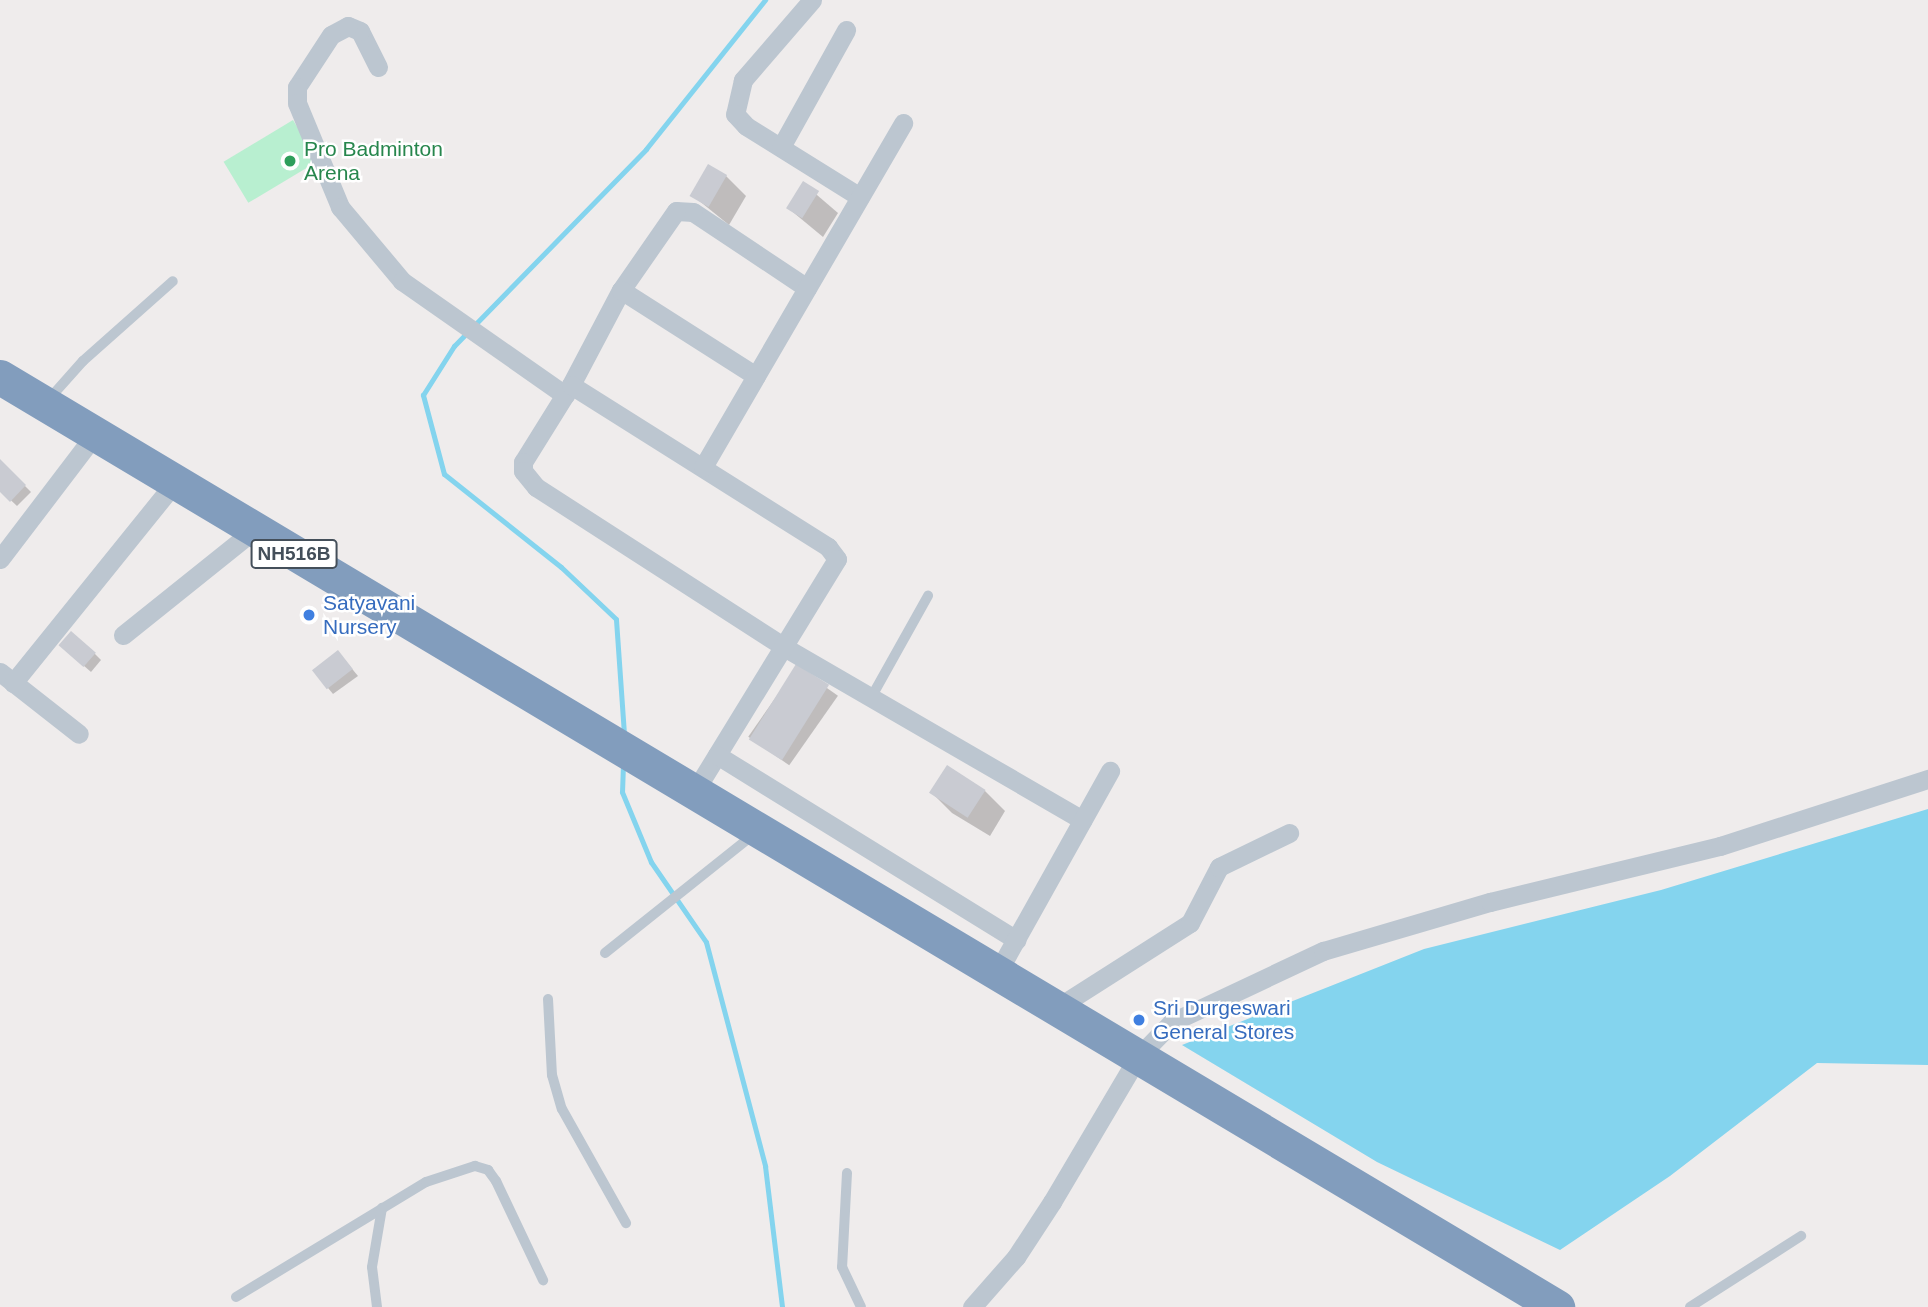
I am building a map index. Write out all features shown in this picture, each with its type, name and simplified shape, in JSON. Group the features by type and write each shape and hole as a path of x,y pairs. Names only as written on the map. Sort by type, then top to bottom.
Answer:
{"highway":[{"name":"NH516B","path":"0,377 587,732 1557,1307"}],"street":[{"path":"812,0 744,80 736,98 735,114 860,197"},
{"path":"378,67 360,31 348,26 331,36 297,86 297,103 340,207 401,281 568,390 703,467 834,552 835,567 693,794"},
{"path":"781,147 846,30"},
{"path":"703,467 903,123"},
{"path":"807,288 685,209 667,218 621,290 568,390 523,461 528,480 784,647 1082,820"},
{"path":"621,290 756,376"},
{"path":"0,559 96,433"},
{"path":"79,734 7,677 175,482"},
{"path":"122,635 254,530"},
{"path":"717,755 1016,940"},
{"path":"996,975 1110,771"},
{"path":"972,1307 1016,1256 1045,1213 1137,1058 1172,1022 1323,951 1490,902 1720,846 1928,779"},
{"path":"1055,1009 1191,923 1219,867 1289,832"}],"lane":[{"path":"45,404 83,362 173,281"},
{"path":"872,696 928,596"},
{"path":"605,953 756,832"},
{"path":"548,999 552,1075 562,1109 626,1223"},
{"path":"236,1297 382,1208 453,1171 475,1166 488,1170 543,1280"},
{"path":"847,1173 842,1267 861,1307"},
{"path":"377,1307 372,1267 382,1208"},
{"path":"1690,1307 1801,1236"}],"green space":[{"path":"293,120 318,161 248,203 224,162"}],"water":[{"path":"1928,809 1928,1065 1817,1063 1670,1176 1560,1250 1377,1162 1182,1045 1424,949 1661,890"}],"building":[{"path":"708,164 727,175 709,207 690,196"},
{"path":"803,181 819,191 802,218 786,208"},
{"path":"0,459 26,485 10,502 0,492"},
{"path":"71,631 96,653 83,667 59,645"},
{"path":"338,650 353,669 327,689 312,670"},
{"path":"796,664 829,685 782,760 749,739"},
{"path":"947,765 986,790 968,818 929,793"}],"waterway":[{"path":"624,734 616,619 561,567 444,474 423,395 454,346 646,149 765,0"},
{"path":"623,764 622,792 651,862 706,942 765,1166 782,1307"}],"place":[{"name":"Pro Badminton Arena","path":"290,161"},
{"name":"Satyavani Nursery","path":"309,615"},
{"name":"Sri Durgeswari General Stores","path":"1139,1020"}]}
